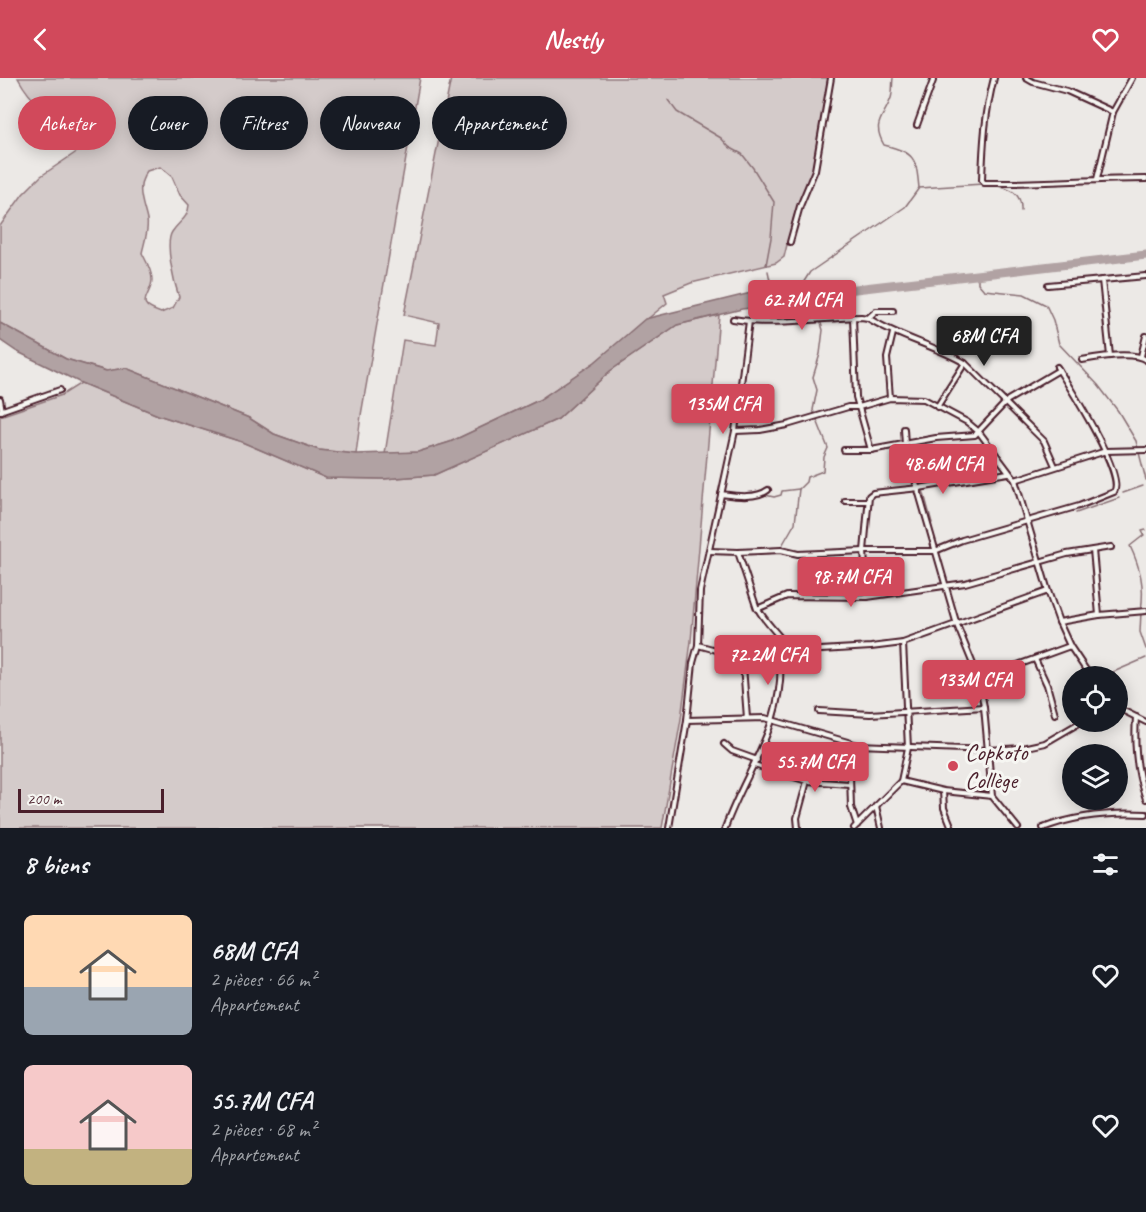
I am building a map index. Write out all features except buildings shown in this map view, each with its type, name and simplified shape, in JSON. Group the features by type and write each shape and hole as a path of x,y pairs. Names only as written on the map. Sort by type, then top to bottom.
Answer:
{"street":[{"path":"790,242 800,206 815,170 831,78"},
{"path":"917,125 934,78"},
{"path":"994,78 983,140 983,183 1038,184 1097,179 1146,179"},
{"path":"1026,78 1067,91 1113,112"},
{"path":"1097,179 1113,112 1132,78"},
{"path":"1048,285 1146,276"},
{"path":"1101,280 1110,356"},
{"path":"868,318 876,311 893,311"},
{"path":"853,317 856,397 871,450"},
{"path":"733,319 749,321 868,318 893,333 953,356 965,363 1044,441 1055,466"},
{"path":"669,828 687,720 693,663 698,645 700,591 735,431 749,321"},
{"path":"890,398 887,358 893,333"},
{"path":"1141,356 1146,336"},
{"path":"1082,360 1107,355 1141,356 1146,360"},
{"path":"937,407 965,363"},
{"path":"709,550 738,552 781,550 798,554 935,551 1027,520 1080,506 1116,490 1117,486 1106,451 1058,367 1059,370 1016,395 979,432 970,436 947,437 871,450 844,450"},
{"path":"0,399 1,411 60,390"},
{"path":"735,431 787,426 848,407 859,407 890,398 924,399 967,422 979,432 1015,480 1059,622 1084,666"},
{"path":"904,429 905,445 945,586 957,625 979,679 989,750 992,796 1018,828"},
{"path":"1015,480 1106,451 1143,450"},
{"path":"867,597 864,551 869,496 1008,473"},
{"path":"721,494 759,495 768,490"},
{"path":"845,501 867,501"},
{"path":"758,609 787,596 867,597 965,583 1039,561 1111,547"},
{"path":"1093,550 1099,615"},
{"path":"738,552 756,609 791,651"},
{"path":"698,645 742,653 780,653 903,643 1048,591"},
{"path":"1059,622 1099,615 1146,611"},
{"path":"856,826 901,781 908,748 903,643"},
{"path":"979,679 1070,645"},
{"path":"742,653 747,718"},
{"path":"725,828 730,813 758,760 773,719 782,672 780,653"},
{"path":"1035,658 1047,685 1054,714"},
{"path":"819,711 870,714 984,707"},
{"path":"1128,713 1146,722"},
{"path":"1136,717 1134,736 1146,800"},
{"path":"687,720 773,719 849,743 875,747 989,750 1022,748 1038,745 1064,732"},
{"path":"849,743 849,784 851,807 856,826"},
{"path":"724,744 732,751 758,760"},
{"path":"754,765 807,782 849,784"},
{"path":"901,781 943,791 992,796"},
{"path":"798,828 797,818 807,782"},
{"path":"943,791 944,808 952,828"},
{"path":"876,806 881,828"},
{"path":"1043,828 1078,817 1105,813 1146,814"}],"shaded area":[{"path":"18,78 420,78 417,96 320,96 320,150 407,150 356,454 319,450 274,434 249,418 126,368 107,371 66,359 0,323 0,226 23,194 41,176 80,150 116,150 116,96 29,95","holes":["160,167 172,177 180,195 189,205 188,210 172,232 169,246 179,297 173,308 161,313 145,303 152,280 150,269 142,253 147,232 141,189 143,177 147,171"]},
{"path":"451,78 828,78 814,171 794,216 784,257 776,263 691,283 664,294 667,303 595,362 539,400 450,442 418,452 385,454 403,340 436,345 439,323 404,315 437,150 567,150 567,96 447,96"},
{"path":"793,288 816,301 742,309 677,325 610,371 558,419 434,475 383,479 326,478 242,442 158,415 81,383 16,351 0,340 0,323 66,359 106,371 126,368 249,418 274,434 319,450 356,454 418,452 450,442 539,400 595,362 645,319 759,291"},
{"path":"719,315 691,641 681,719 662,828 0,828 0,416 62,395 81,383 158,415 242,442 326,478 383,479 434,475 558,419 610,371 677,325"}],"waterway":[{"path":"798,291 810,272 905,207 919,188 917,169 912,158 902,151 884,145 880,137 880,120 891,98 893,78"},
{"path":"668,100 677,112 721,138 729,147 742,154 774,202 766,265"},
{"path":"919,188 983,184"},
{"path":"994,185 1014,192 1019,199 1021,211"},
{"path":"794,293 830,292 1146,255"},
{"path":"768,271 772,290"},
{"path":"978,274 978,283 984,290 1024,294 1046,305 1053,320 1059,344 1098,385 1118,411 1136,441 1146,480"},
{"path":"780,549 795,523 799,489 806,482 807,477 823,471 824,457 828,448 813,410 817,390 813,377 820,354 823,330 809,302"},
{"path":"844,448 868,446"},
{"path":"932,523 923,490 1007,476"},
{"path":"1123,493 1143,486"},
{"path":"765,495 774,497 781,495 782,491 799,489"},
{"path":"1076,513 1119,498"},
{"path":"1141,610 1141,577 1130,546 1144,535 1142,531 1146,530"},
{"path":"1141,612 1140,632 1146,649"},
{"path":"1127,666 1146,658"},
{"path":"902,762 905,750"}],"place":[{"name":"Copkoto Collège","path":"953,766"}]}
